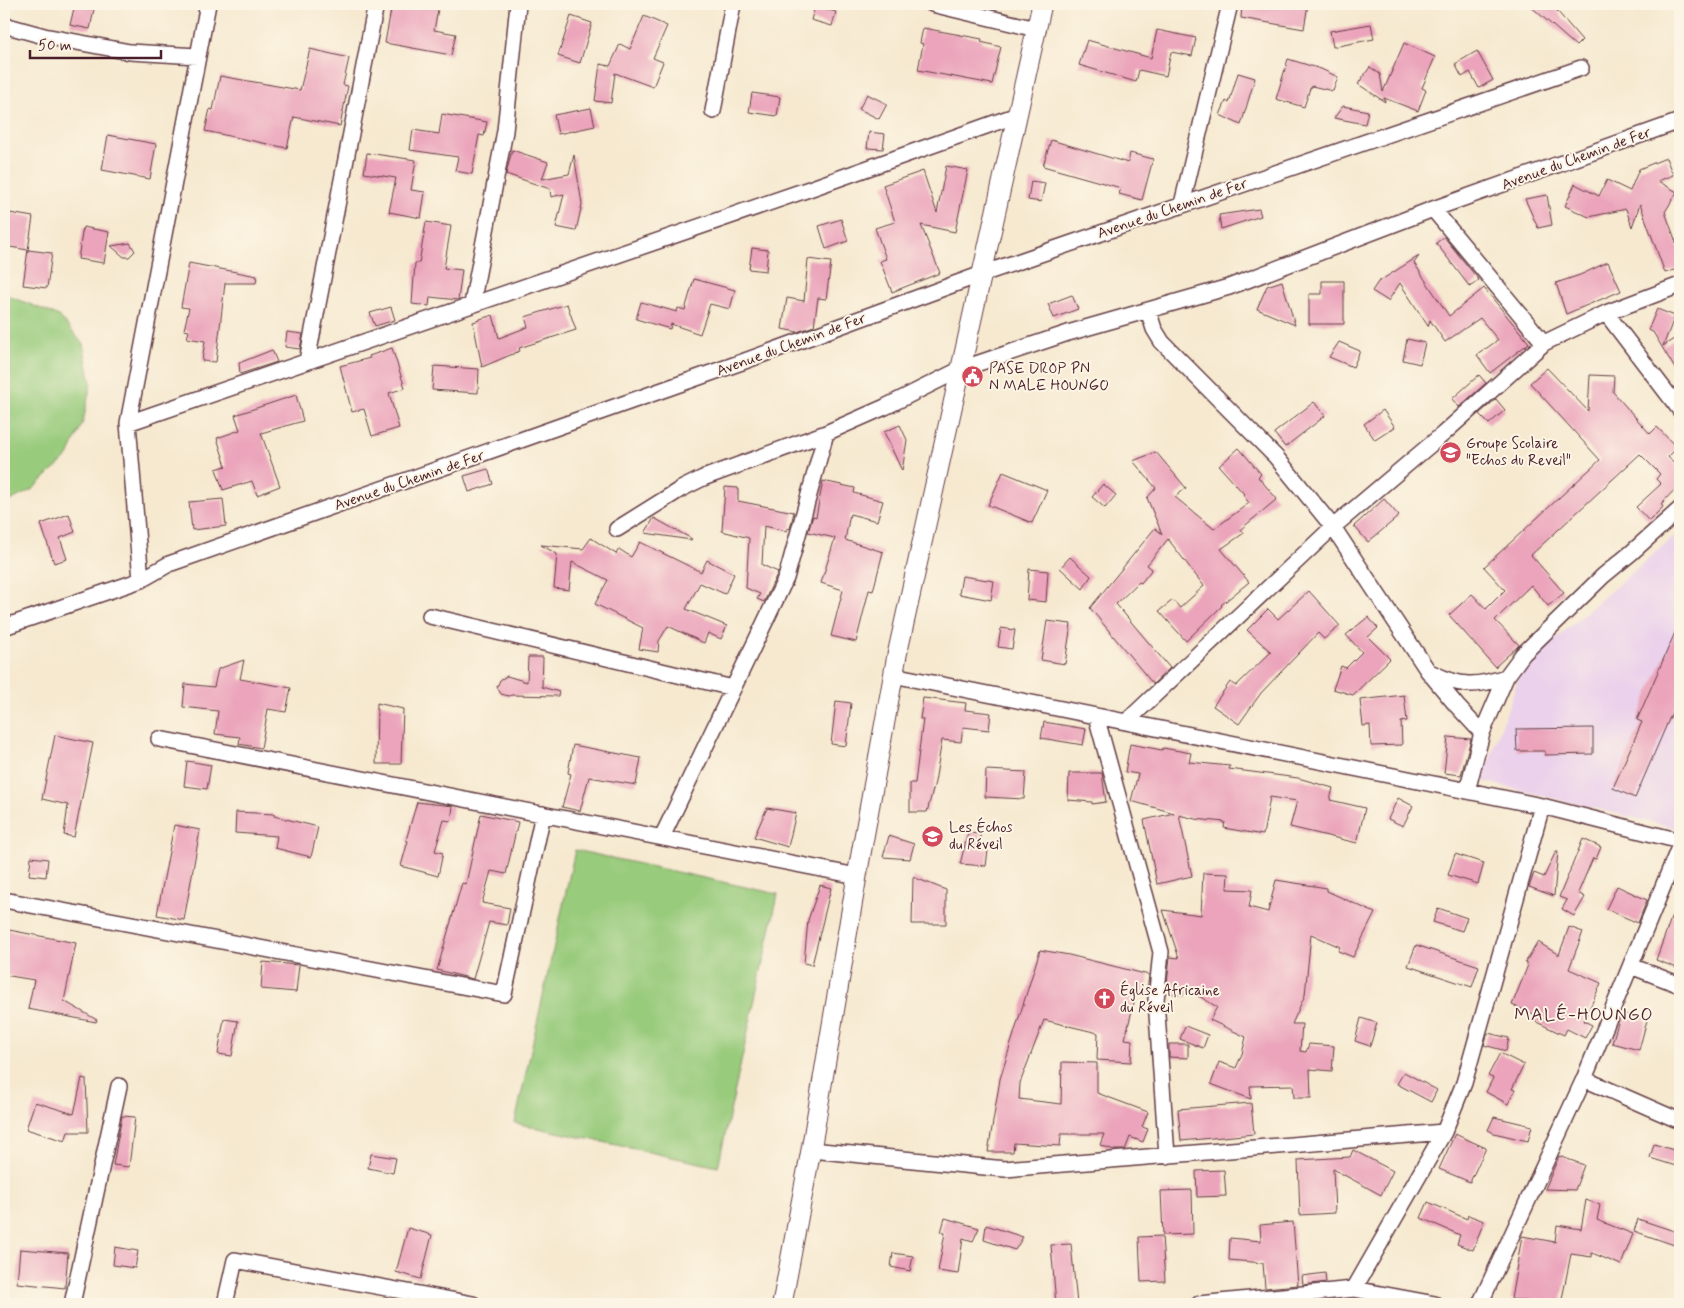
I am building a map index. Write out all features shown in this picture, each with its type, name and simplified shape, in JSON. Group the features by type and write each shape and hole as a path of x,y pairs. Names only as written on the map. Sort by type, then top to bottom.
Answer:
{"street":[{"path":"141,580 128,423 208,4"},
{"path":"308,361 376,4"},
{"path":"472,304 505,130 518,4"},
{"path":"713,111 733,4"},
{"path":"932,4 1036,29"},
{"path":"782,1304 812,1150 857,876 893,675 1042,4"},
{"path":"1182,204 1230,4"},
{"path":"4,25 61,40 130,52 197,56"},
{"name":"Avenue du Chemin de Fer","path":"4,627 141,580 169,564 742,362 982,274 1581,68"},
{"path":"128,423 1017,115"},
{"name":"Avenue du Chemin de Fer","path":"617,529 681,489 703,478 826,433 961,369 1068,333 1229,287 1433,209 1680,120"},
{"path":"1433,209 1544,343"},
{"path":"1126,722 1333,527 1443,434 1544,343 1606,313 1680,285"},
{"path":"1148,310 1154,329 1162,342 1276,457 1333,527 1428,671 1482,733"},
{"path":"1606,313 1680,410"},
{"path":"662,838 786,578 826,433"},
{"path":"1467,791 1482,733 1506,677 1523,654 1603,576 1680,509"},
{"path":"430,616 733,688"},
{"path":"1428,671 1450,682 1471,684 1491,682 1506,677"},
{"path":"893,675 1542,806 1680,843 1584,1079 1480,1304"},
{"path":"1096,716 1161,952 1156,1000 1167,1156"},
{"path":"159,739 857,876"},
{"path":"1354,1289 1444,1132 1464,1083 1542,806"},
{"path":"4,900 504,994 543,814"},
{"path":"1631,966 1680,985"},
{"path":"1584,1079 1680,1121"},
{"path":"72,1304 119,1086"},
{"path":"812,1150 1005,1169 1444,1132"},
{"path":"225,1304 236,1260 472,1304"},
{"path":"1199,1304 1354,1289 1435,1304"}],"shaded area":[{"path":"1680,531 1680,829 1482,781 1519,677 1530,661"}],"green space":[{"path":"4,294 59,316 83,344 91,383 83,422 68,456 33,489 4,504"},
{"path":"575,850 778,894 718,1167 515,1123"}],"building":[{"path":"75,4 95,4 90,29 70,25"},
{"path":"392,4 439,4 434,30 456,34 451,55 385,43"},
{"path":"1242,4 1308,4 1304,29 1241,18"},
{"path":"1528,4 1551,4 1582,40 1576,46"},
{"path":"815,6 836,12 832,26 811,20"},
{"path":"571,16 592,23 580,63 558,56"},
{"path":"644,16 667,26 653,58 663,62 653,87 615,73 611,103 595,101 600,64 610,66 620,44 630,49"},
{"path":"1371,24 1374,39 1333,47 1330,31"},
{"path":"923,28 982,39 981,42 1001,47 992,84 918,70 923,44 920,43"},
{"path":"1157,30 1196,38 1192,56 1171,52 1166,76 1139,70 1136,82 1079,65 1087,40 1151,58"},
{"path":"1404,43 1435,57 1422,88 1426,90 1418,111 1384,98 1385,102 1358,84 1370,67 1380,74 1383,92"},
{"path":"310,49 349,58 343,85 348,86 340,126 294,117 287,148 205,131 210,109 213,110 220,76 300,90"},
{"path":"1477,51 1493,80 1479,88 1470,72 1462,77 1455,64"},
{"path":"1288,59 1321,69 1338,77 1333,91 1312,86 1304,107 1276,99"},
{"path":"1238,73 1255,78 1241,125 1220,115 1226,101 1229,103"},
{"path":"752,93 780,97 777,116 749,112"},
{"path":"867,94 887,104 879,119 859,109"},
{"path":"1343,106 1368,111 1365,124 1334,118"},
{"path":"591,108 595,126 558,134 554,115"},
{"path":"442,114 487,122 484,136 479,135 472,174 455,171 458,157 410,150 413,130 439,134"},
{"path":"869,132 885,134 883,149 867,148"},
{"path":"108,135 156,144 150,179 102,170"},
{"path":"1051,140 1128,163 1130,153 1153,159 1142,200 1119,194 1121,188 1043,166"},
{"path":"512,150 548,162 542,179 569,174 574,155 582,204 576,231 556,227 564,194 551,197 550,189 506,174"},
{"path":"367,153 416,160 411,190 425,192 421,218 389,212 396,178 364,173"},
{"path":"1666,158 1673,175 1658,181 1677,192 1665,212 1680,253 1680,268 1665,273 1640,204 1632,227 1626,209 1589,217 1565,206 1575,184 1599,196 1607,180 1630,191 1639,169"},
{"path":"946,166 968,170 955,232 921,225 940,273 892,292 880,261 886,259 875,228 895,222 883,185 923,171 937,213"},
{"path":"1031,181 1045,183 1041,202 1028,200"},
{"path":"1547,195 1552,225 1538,228 1525,199"},
{"path":"1259,209 1261,216 1221,229 1219,215"},
{"path":"4,212 33,217 28,250 4,246"},
{"path":"841,219 848,241 826,249 819,226"},
{"path":"426,222 451,226 444,268 462,270 458,300 430,297 429,306 412,304 415,263 419,263"},
{"path":"83,227 109,232 104,263 78,259"},
{"path":"1444,237 1479,280 1470,287 1436,243"},
{"path":"130,243 135,251 129,257 124,257 111,246"},
{"path":"752,248 768,250 766,271 749,269"},
{"path":"28,250 52,253 47,288 23,285"},
{"path":"1419,256 1414,263 1449,316 1484,288 1529,343 1490,373 1477,355 1498,340 1480,318 1445,342 1430,320 1428,326 1400,283 1388,301 1372,291 1378,282"},
{"path":"808,259 831,262 826,299 818,298 814,326 797,332 782,329 787,298 804,301"},
{"path":"1608,262 1621,291 1566,314 1556,283 1580,275"},
{"path":"189,263 257,276 256,283 225,283 216,362 202,361 205,341 187,338 189,331 184,330 189,308 181,307"},
{"path":"694,279 735,290 730,309 710,304 700,334 671,324 670,329 636,319 641,302 677,312 678,308 685,310"},
{"path":"1282,281 1295,325 1257,309 1267,286"},
{"path":"1322,281 1344,281 1344,324 1309,324 1309,294 1322,294"},
{"path":"1072,295 1078,309 1054,318 1048,304"},
{"path":"567,304 576,330 519,348 520,351 482,367 473,322 493,315 499,338 528,327 525,317"},
{"path":"391,307 395,320 375,326 370,313"},
{"path":"1657,309 1675,316 1663,346 1680,335 1680,377 1653,332 1648,330"},
{"path":"287,332 303,334 300,349 285,347"},
{"path":"1407,339 1425,343 1420,364 1403,360"},
{"path":"1339,342 1360,351 1353,367 1329,357"},
{"path":"392,348 405,388 389,393 399,428 372,436 364,409 352,412 340,366 370,358 369,356"},
{"path":"272,350 277,362 240,374 239,363"},
{"path":"434,366 479,369 478,393 432,390"},
{"path":"1547,368 1588,411 1590,375 1614,376 1613,392 1650,434 1657,427 1677,448 1668,457 1680,468 1680,484 1661,504 1663,507 1649,521 1636,507 1661,484 1656,479 1660,474 1640,454 1531,555 1564,593 1548,606 1531,585 1495,620 1519,645 1495,667 1449,615 1472,594 1486,609 1505,590 1484,567 1600,460 1530,383"},
{"path":"1479,375 1486,383 1459,407 1452,399"},
{"path":"296,395 303,421 261,433 280,486 257,495 252,481 223,490 216,469 226,466 217,438 240,430 235,415"},
{"path":"1496,399 1505,410 1489,424 1479,414"},
{"path":"1314,402 1325,416 1285,447 1274,433"},
{"path":"1383,410 1395,427 1375,440 1364,424"},
{"path":"900,425 907,440 902,471 884,432"},
{"path":"1239,448 1261,474 1258,477 1277,499 1241,529 1244,533 1221,549 1249,582 1221,605 1186,641 1159,611 1173,600 1180,608 1204,586 1168,539 1147,565 1152,569 1141,583 1139,582 1116,604 1170,668 1153,684 1090,608 1155,528 1162,534 1147,498 1156,488 1133,461 1156,452 1186,488 1175,497 1214,529 1249,503 1244,494 1219,466"},
{"path":"488,469 493,484 469,492 464,476"},
{"path":"1003,472 1047,490 1032,523 988,505"},
{"path":"823,481 855,488 854,493 883,501 877,521 850,514 845,540 883,552 873,591 869,590 856,642 831,636 843,590 821,583 835,538 808,532 813,516 816,517"},
{"path":"1103,484 1116,495 1105,508 1092,497"},
{"path":"725,487 738,488 738,501 794,512 790,529 787,528 787,531 764,526 762,565 778,572 764,602 757,599 760,594 746,588 749,538 722,531"},
{"path":"223,499 226,526 192,530 189,502"},
{"path":"1384,499 1399,516 1368,542 1354,526"},
{"path":"69,514 75,532 60,538 67,559 54,563 41,524"},
{"path":"654,518 692,539 645,533"},
{"path":"591,538 616,554 619,549 631,557 640,542 701,572 707,560 734,574 725,594 700,583 686,609 727,626 721,639 708,633 704,643 668,626 659,641 658,652 639,649 643,628 595,604 608,580 572,562 569,590 554,588 557,554 541,545 583,549"},
{"path":"1070,557 1091,576 1083,589 1060,568"},
{"path":"1029,569 1048,571 1046,602 1027,600"},
{"path":"962,576 994,581 991,600 959,594"},
{"path":"1309,591 1340,626 1324,639 1318,633 1261,693 1239,724 1213,706 1230,682 1236,686 1271,652 1247,630 1268,609 1278,619"},
{"path":"1368,617 1378,628 1368,637 1390,659 1353,695 1333,689 1341,666 1346,668 1362,652 1346,635"},
{"path":"1047,621 1071,624 1065,664 1041,660"},
{"path":"1680,621 1680,694 1635,798 1613,788 1642,722 1637,720"},
{"path":"1001,628 1015,630 1012,649 998,647"},
{"path":"528,657 543,657 542,687 559,692 558,696 509,696 501,694 497,687 500,680 507,676 527,682"},
{"path":"244,660 240,679 291,688 286,712 268,709 261,748 239,744 240,737 215,734 218,711 183,707 185,684 214,687 218,669"},
{"path":"1404,695 1407,721 1401,722 1402,745 1371,746 1370,725 1363,726 1360,700"},
{"path":"923,698 966,703 965,710 991,713 989,730 963,727 961,742 942,740 935,782 927,812 910,812 910,783 915,783 923,719 920,719"},
{"path":"836,701 851,703 846,746 831,744"},
{"path":"377,703 403,709 401,764 376,764"},
{"path":"1044,722 1086,729 1083,745 1041,738"},
{"path":"1593,728 1593,754 1545,755 1545,751 1517,751 1516,729"},
{"path":"55,735 93,743 74,837 64,835 68,805 42,799"},
{"path":"1448,737 1471,739 1461,775 1444,773"},
{"path":"1130,744 1191,753 1189,762 1230,766 1229,769 1298,778 1333,788 1330,800 1365,808 1357,843 1290,827 1297,801 1270,797 1263,835 1224,828 1225,822 1195,819 1179,815 1192,876 1157,884 1144,820 1174,813 1131,801 1138,774 1125,772"},
{"path":"573,745 641,758 636,785 589,777 580,811 562,807 571,774 568,773"},
{"path":"187,761 211,765 207,789 184,786"},
{"path":"986,770 1026,772 1024,799 985,797"},
{"path":"1069,773 1102,773 1106,802 1092,804 1092,802 1068,800"},
{"path":"1398,798 1413,806 1403,826 1388,819"},
{"path":"417,802 453,806 451,821 444,820 435,851 443,853 438,876 401,866"},
{"path":"767,808 796,813 788,847 754,837"},
{"path":"236,812 274,814 274,816 318,827 311,857 275,848 277,836 235,833"},
{"path":"481,814 518,822 506,874 491,871 482,903 510,908 507,925 489,922 473,979 437,970 462,883 466,884"},
{"path":"174,825 200,830 184,920 157,915"},
{"path":"968,833 980,834 980,848 988,850 986,866 960,864"},
{"path":"889,836 914,844 910,859 883,857"},
{"path":"1583,839 1601,847 1596,859 1593,858 1578,893 1585,897 1574,916 1562,909 1567,900 1559,897"},
{"path":"1556,851 1558,851 1554,896 1529,887 1534,873 1544,877"},
{"path":"1455,854 1484,863 1478,884 1448,875"},
{"path":"31,857 48,859 46,877 29,875"},
{"path":"1203,873 1228,874 1227,889 1252,890 1249,907 1268,912 1276,880 1327,888 1327,891 1375,913 1353,957 1338,951 1340,947 1311,934 1305,995 1292,1024 1302,1024 1300,1051 1306,1052 1309,1044 1334,1046 1332,1071 1310,1069 1311,1098 1294,1098 1293,1085 1250,1086 1251,1099 1211,1084 1219,1062 1236,1068 1246,1037 1210,1020 1217,1007 1184,987 1183,995 1166,993 1170,957 1179,958 1163,910 1201,915"},
{"path":"913,877 946,890 946,924 912,924"},
{"path":"820,885 831,888 812,965 804,963 808,920"},
{"path":"1617,886 1647,900 1638,923 1606,909"},
{"path":"1678,899 1680,899 1680,969 1656,960"},
{"path":"1438,908 1467,918 1462,931 1433,922"},
{"path":"1569,927 1583,932 1569,969 1601,983 1584,1021 1592,1025 1585,1038 1567,1029 1564,1035 1532,1020 1534,1014 1512,1005 1528,965 1525,963 1538,942 1559,955"},
{"path":"4,929 76,943 64,1001 97,1020 96,1022 28,1009 34,980 4,975"},
{"path":"1416,945 1479,966 1472,987 1408,966"},
{"path":"1040,950 1069,955 1149,975 1147,991 1137,990 1125,1039 1132,1040 1131,1062 1097,1060 1098,1033 1044,1020 1020,1083 1019,1099 1061,1104 1062,1062 1097,1063 1097,1093 1148,1112 1142,1127 1148,1129 1143,1142 1130,1137 1125,1150 1114,1150 1100,1145 1104,1134 1061,1134 1060,1146 1014,1143 1013,1152 988,1152 1000,1079"},
{"path":"263,962 299,965 296,992 261,989"},
{"path":"1621,1013 1647,1020 1639,1050 1612,1043"},
{"path":"1361,1018 1377,1023 1370,1046 1355,1041"},
{"path":"224,1019 238,1021 232,1056 218,1054"},
{"path":"1185,1026 1208,1035 1203,1048 1180,1039"},
{"path":"1488,1033 1509,1038 1506,1051 1484,1045"},
{"path":"1169,1044 1188,1044 1188,1058 1169,1057"},
{"path":"1500,1053 1524,1065 1512,1089 1515,1090 1508,1104 1486,1092 1493,1078 1488,1076"},
{"path":"1404,1072 1437,1090 1431,1102 1397,1084"},
{"path":"82,1078 86,1079 88,1132 68,1132 65,1141 26,1129 35,1102 74,1114"},
{"path":"1251,1103 1254,1134 1181,1141 1178,1109"},
{"path":"122,1116 135,1117 129,1167 113,1165"},
{"path":"1494,1117 1532,1126 1528,1141 1488,1130"},
{"path":"1455,1134 1486,1148 1470,1182 1439,1169"},
{"path":"1654,1144 1680,1152 1676,1166 1650,1158"},
{"path":"1353,1150 1393,1171 1381,1195 1333,1169 1335,1213 1300,1215 1298,1160 1350,1157"},
{"path":"371,1154 396,1158 393,1173 368,1168"},
{"path":"1559,1156 1584,1165 1575,1190 1545,1189"},
{"path":"1224,1170 1226,1196 1197,1197 1196,1171"},
{"path":"1192,1190 1193,1234 1163,1235 1161,1191"},
{"path":"1586,1200 1600,1205 1597,1220 1633,1234 1621,1265 1592,1253 1592,1257 1571,1254 1561,1304 1511,1299 1522,1236 1555,1242 1557,1225 1581,1229"},
{"path":"1428,1202 1467,1219 1468,1215 1484,1221 1473,1250 1457,1244 1460,1235 1421,1218"},
{"path":"945,1218 979,1228 973,1241 963,1238 958,1274 938,1271 945,1233 941,1232"},
{"path":"1638,1219 1680,1233 1680,1247 1634,1231"},
{"path":"1293,1222 1298,1285 1265,1288 1263,1263 1229,1260 1230,1238 1261,1241 1260,1225"},
{"path":"986,1225 1023,1237 1015,1250 984,1240"},
{"path":"408,1228 432,1235 421,1279 396,1272"},
{"path":"1162,1236 1165,1281 1141,1282 1139,1237"},
{"path":"1071,1244 1077,1304 1056,1304 1051,1245"},
{"path":"115,1247 138,1251 135,1268 113,1265"},
{"path":"20,1249 68,1253 65,1288 17,1283"},
{"path":"893,1253 913,1256 910,1271 891,1267"},
{"path":"1325,1273 1326,1282 1303,1285 1302,1276"}],"place":[{"name":"PASE DROP PN N MALE HOUNGO","path":"973,377"},
{"name":"Groupe Scolaire \"Echos du Reveil\"","path":"1450,452"},
{"name":"Les Échos du Réveil","path":"933,836"},
{"name":"Église Africaine du Réveil","path":"1104,999"}],"district":[{"name":"MALÉ-HOUNGO","path":"1584,1014"}]}
